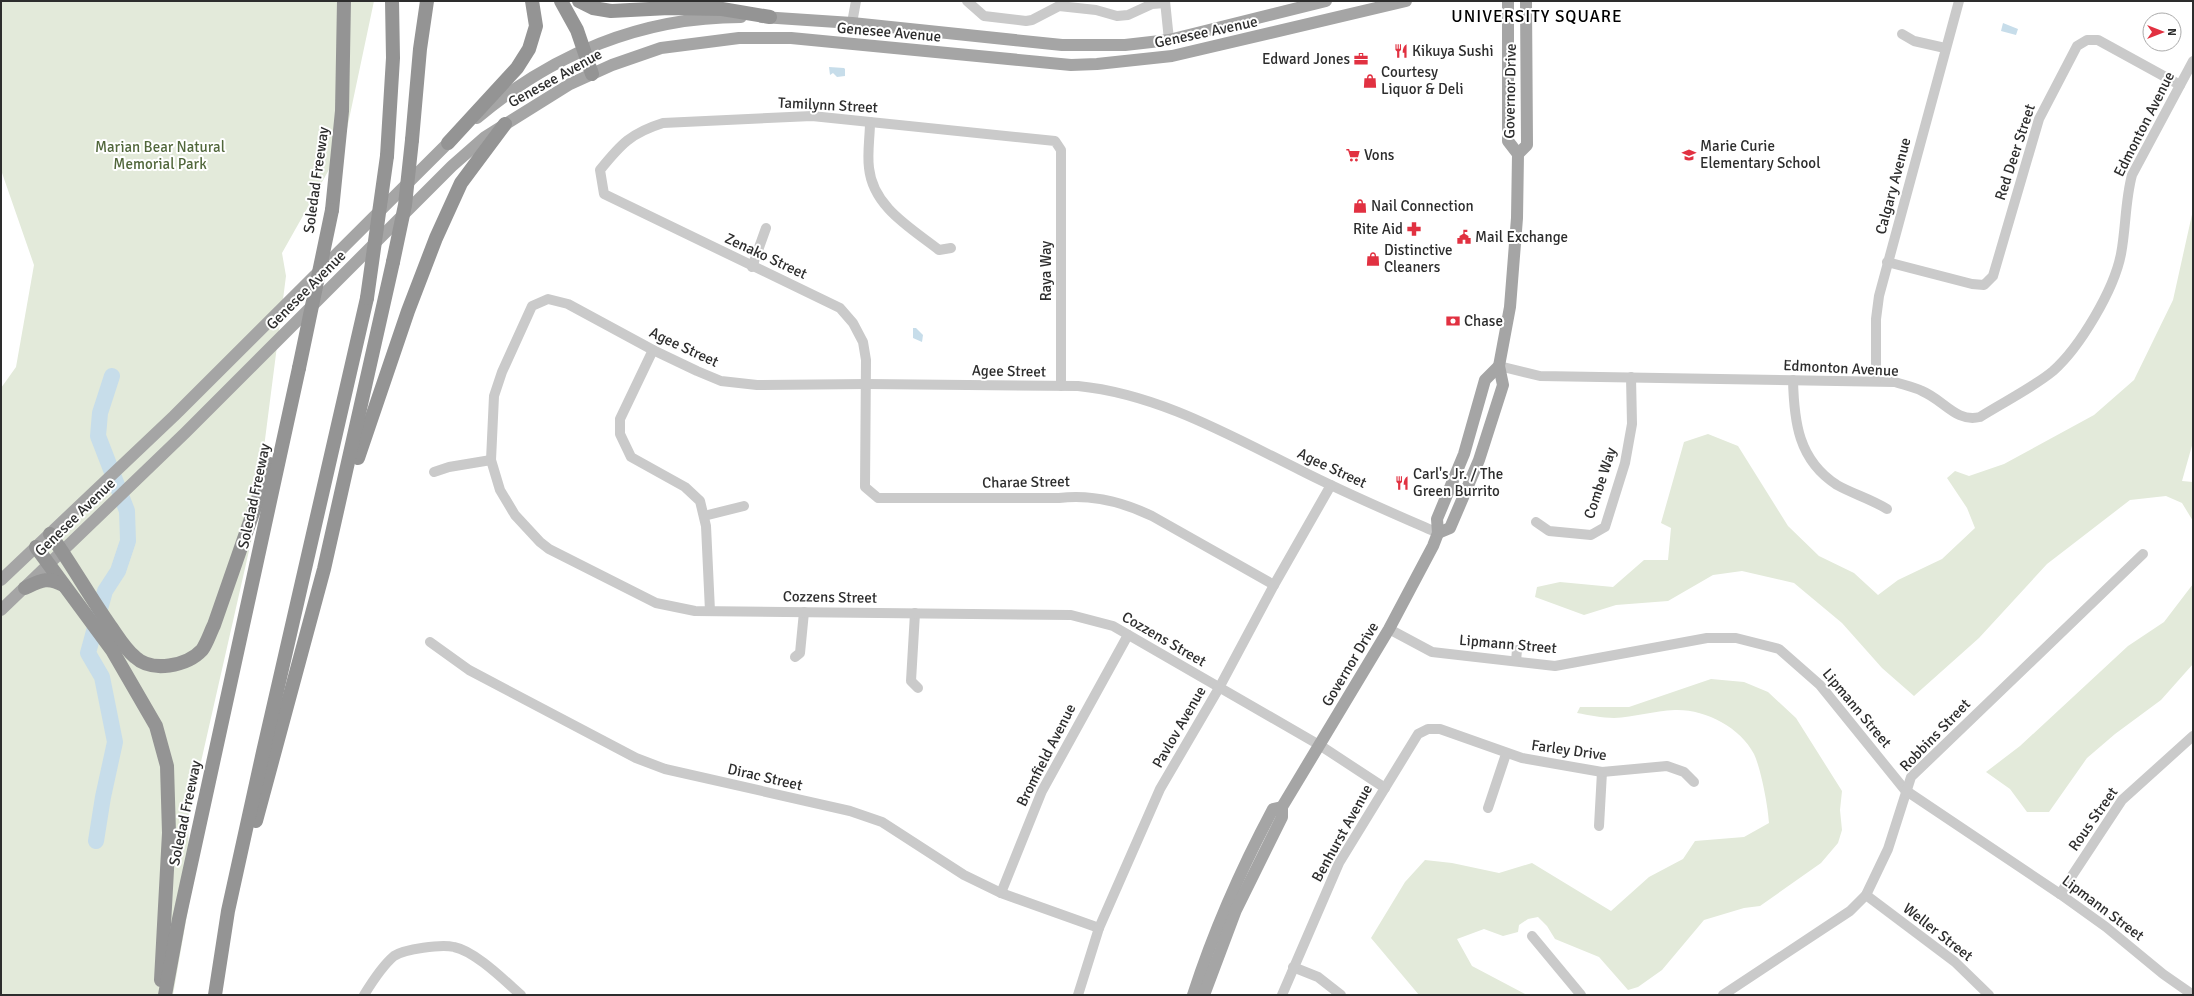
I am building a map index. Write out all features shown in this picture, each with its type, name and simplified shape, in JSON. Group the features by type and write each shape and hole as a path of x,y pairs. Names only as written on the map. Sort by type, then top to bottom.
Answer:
{"highway":[{"name":"Soledad Freeway","path":"165,995 179,920 291,406 332,210 342,111 344,1"},
{"path":"215,995 228,911 367,298 387,156 392,58 392,1"},
{"path":"228,911 267,786 324,569 393,262 405,205 420,50 427,1"},
{"path":"448,142 517,68 530,49 536,26 532,1"},
{"path":"561,1 577,30 592,74"},
{"path":"579,1 593,8 611,11 669,8 722,9 770,17"},
{"path":"324,569 366,434 436,238 461,183 505,124"},
{"path":"50,534 62,551 83,587 123,644 136,659 152,665 174,665 182,663 202,650 214,625 291,406"},
{"path":"36,547 65,589 112,650 156,726 167,766 169,833 162,942 161,995"},
{"path":"25,588 51,579 65,589"}],"main road":[{"name":"Genesee Avenue","path":"1,580 137,451 448,142 529,78 603,41 632,31 710,17 770,17 852,23 1062,45 1125,45 1169,40 1326,1"},
{"name":"Genesee Avenue","path":"1,610 143,474 452,166 485,137 505,124 570,84 612,65 661,48 739,38 791,38 1070,65 1145,61 1270,34 1406,1"},
{"name":"Governor Drive","path":"1438,533 1450,528 1479,460 1502,385 1499,366 1510,307 1516,242 1518,154 1508,141 1508,1"},
{"name":"Governor Drive","path":"1518,154 1527,145 1526,1"},
{"path":"848,44 852,23"},
{"name":"Governor Drive","path":"1204,995 1236,910 1282,817 1282,807 1321,746 1390,629 1438,533 1437,519 1464,454 1485,380 1499,366"},
{"name":"Governor Drive","path":"1193,995 1204,959 1228,898 1273,809 1282,807"}],"street":[{"path":"852,23 856,1"},
{"path":"967,1 984,16 1026,21 1032,20 1051,8 1059,6 1096,10 1117,16 1128,15 1140,4 1165,2 1169,40"},
{"name":"Calgary Avenue","path":"1876,381 1876,319 1887,262 1959,1"},
{"path":"1902,34 1914,40 1945,48"},
{"name":"Red Deer Street","path":"1887,262 1972,284 1984,285 1993,276 2039,119 2078,46 2087,40 2098,40 2180,84"},
{"name":"Edmonton Avenue","path":"1499,366 1540,376 1895,382 1922,390 1942,402 1961,417 1970,420 1980,417 2052,371 2076,346 2113,283 2121,254 2127,196 2132,175 2193,61"},
{"name":"Tamilynn Street","path":"604,194 600,170 623,142 646,128 663,123 781,116 812,116 1049,139 1055,141 1060,150 1061,156"},
{"path":"870,122 869,169 880,199 888,210 939,250 951,248"},
{"name":"Raya Way","path":"1061,156 1061,386"},
{"name":"Zenako Street","path":"604,194 752,267 840,308 853,323 863,342 866,360 867,384"},
{"path":"752,267 766,228"},
{"name":"Cozzens Street","path":"568,304 548,299 532,306 502,372 494,396 491,460 500,490 515,515 540,542 550,549 656,603 695,611 1071,615 1113,626 1321,746 1385,788"},
{"name":"Agee Street","path":"568,304 653,350 697,371 721,380 757,385 867,384 1061,386 1100,388 1126,394 1189,416 1330,485 1438,533"},
{"path":"653,350 620,419 620,434 631,457 685,487 700,501 704,516 710,611"},
{"name":"Combe Way","path":"1536,522 1549,531 1591,535 1605,527 1624,463 1632,424 1631,377"},
{"path":"1793,380 1794,414 1798,435 1806,453 1820,470 1837,485 1874,501 1887,509"},
{"name":"Charae Street","path":"867,384 865,487 878,498 1059,498 1077,496 1114,502 1133,507 1152,516 1274,585"},
{"path":"434,472 449,467 491,460"},
{"name":"Pavlov Avenue","path":"1078,995 1099,928 1160,789 1219,688 1330,485"},
{"path":"704,516 744,506"},
{"name":"Robbins Street","path":"1723,995 1850,911 1866,895 1888,849 1910,777 2143,554"},
{"path":"795,657 800,652 804,612"},
{"path":"915,613 911,681 918,688"},
{"name":"Lipmann Street","path":"1390,629 1432,652 1555,666 1707,638 1736,638 1779,649 1820,685 1905,790 2060,894 2193,995"},
{"name":"Bromfield Avenue","path":"1001,893 1042,791 1128,635"},
{"name":"Dirac Street","path":"430,642 469,670 636,758 665,769 850,811 882,822 964,875 1001,893 1099,928"},
{"path":"1516,661 1517,650"},
{"name":"Benhurst Avenue","path":"1282,995 1293,966 1339,863 1418,734 1428,728 1440,728"},
{"name":"Farley Drive","path":"1440,728 1506,754 1551,764 1602,772 1667,766 1684,772 1694,782"},
{"name":"Rous Street","path":"2060,894 2122,800 2193,736"},
{"path":"1488,808 1506,754"},
{"path":"1599,826 1602,772"},
{"name":"Weller Street","path":"1866,895 1956,962 1989,995"},
{"path":"1532,936 1581,995"},
{"path":"364,995 375,977 395,956 429,946 455,947 475,958 521,995"},
{"path":"1293,966 1318,977 1341,995"}],"green space":[{"name":"Marian Bear Natural Memorial Park","path":"1,1 374,1 344,143 282,253 286,276 253,533 188,819 190,898 173,995 1,995 1,388 16,367 34,265 1,170"},
{"path":"2193,210 2193,442 2182,481 2193,482 2193,521 2182,503 2166,496 2130,500 2047,564 1979,638 1914,696 1882,668 1842,623 1794,583 1742,571 1713,575 1668,601 1616,605 1584,615 1535,597 1537,587 1560,582 1613,587 1644,560 1668,560 1671,528 1661,523 1684,442 1708,434 1738,446 1788,526 1819,556 1854,573 1878,595 1898,580 1942,559 1975,528 1967,508 1947,478 1955,471 1969,476 2004,464 2094,415 2134,380 2173,300"},
{"path":"2193,584 2193,664 2161,700 2115,734 2087,758 2049,812 2027,812 2010,789 1986,772 2020,746 2128,646 2164,622"},
{"path":"1711,679 1744,682 1768,692 1796,718 1842,791 1840,810 1842,830 1838,843 1821,863 1760,906 1744,908 1704,920 1662,970 1638,987 1628,990 1599,957 1555,939 1547,926 1538,917 1528,919 1519,925 1518,932 1503,936 1484,929 1457,939 1472,966 1527,995 1419,995 1371,938 1405,882 1425,860 1452,863 1499,873 1532,863 1611,911 1649,877 1683,859 1695,841 1744,837 1769,823 1764,788 1754,754 1748,744 1731,728 1709,716 1686,710 1675,710 1614,718 1577,713 1580,707 1629,707"}],"water":[{"path":"2003,23 2018,29 2016,35 2001,31"},
{"path":"829,67 844,68 845,76 837,77 833,73 830,75"},
{"path":"913,328 916,328 923,335 922,342 913,338"}],"waterway":[{"path":"96,841 103,797 115,742 102,677 88,653 105,591 118,571 128,541 127,511 98,436 100,413 112,376"}],"place":[{"name":"Kikuya Sushi","path":"1401,51"},
{"name":"Edward Jones","path":"1361,59"},
{"name":"Courtesy Liquor & Deli","path":"1370,81"},
{"name":"Vons","path":"1353,155"},
{"name":"Marie Curie Elementary School","path":"1689,155"},
{"name":"Nail Connection","path":"1360,206"},
{"name":"Rite Aid","path":"1414,229"},
{"name":"Mail Exchange","path":"1464,237"},
{"name":"Distinctive Cleaners","path":"1373,259"},
{"name":"Chase","path":"1453,321"},
{"name":"Carl's Jr. / The Green Burrito","path":"1402,483"}],"district":[{"name":"UNIVERSITY SQUARE","path":"1537,16"}]}
